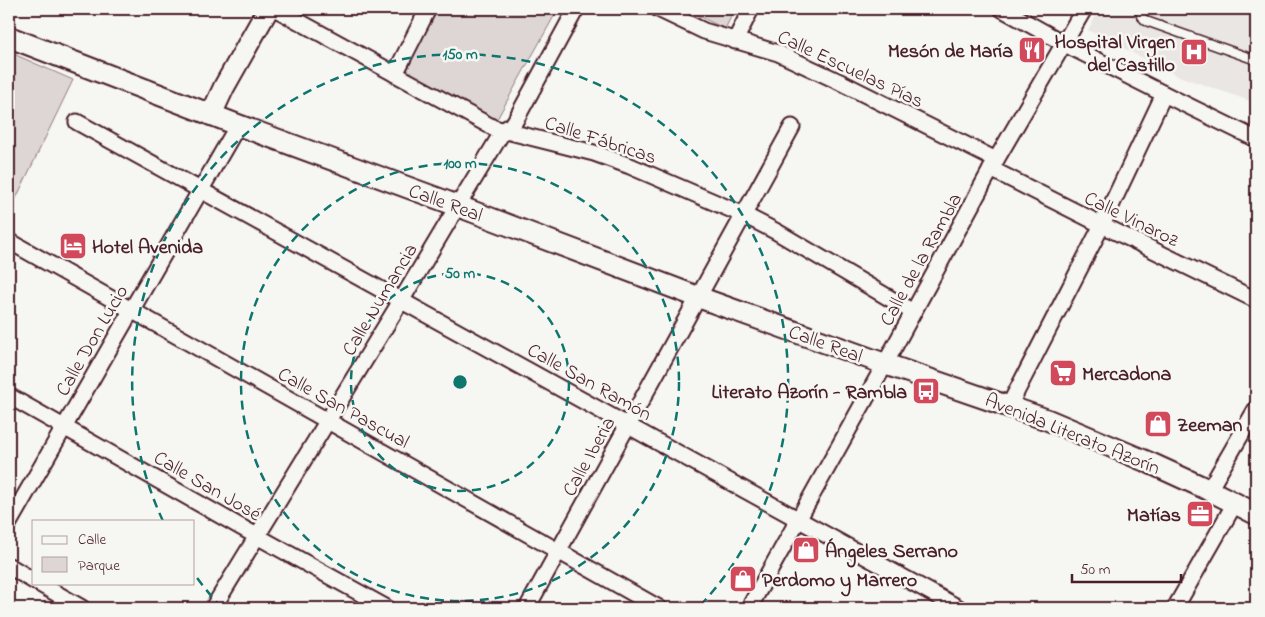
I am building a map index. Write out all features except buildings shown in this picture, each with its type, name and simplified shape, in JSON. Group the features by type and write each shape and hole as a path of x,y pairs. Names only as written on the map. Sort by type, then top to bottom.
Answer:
{"main road":[{"path":"211,115 224,87 268,9"},
{"name":"Calle Real","path":"9,37 211,115 698,297 885,364"},
{"name":"Avenida Literato Azorín","path":"885,364 1008,406 1099,441 1209,490 1256,514"}],"street":[{"name":"Calle Fábricas","path":"276,9 494,128 594,153 630,166 744,215 913,312"},
{"path":"395,74 428,9"},
{"name":"Calle Numancia","path":"213,608 503,131 514,123 576,9"},
{"name":"Calle Escuelas Pías","path":"658,9 704,31 784,56 849,86 994,165"},
{"path":"735,41 751,9"},
{"path":"1002,9 1065,44 1256,138"},
{"name":"Calle de la Rambla","path":"749,608 994,165 1084,9"},
{"path":"1008,406 1102,226 1164,94"},
{"name":"Calle San Ramón","path":"77,122 960,608"},
{"name":"Calle Don Lucio","path":"9,523 238,125"},
{"name":"Calle Iberia","path":"527,608 792,127"},
{"name":"Calle Vinaroz","path":"994,165 1102,226 1256,300"},
{"name":"Calle San Pascual","path":"9,241 659,608"},
{"name":"Calle San José","path":"9,396 387,608"},
{"path":"1209,490 1256,409"},
{"path":"1175,608 1235,503"},
{"path":"9,566 32,580"},
{"path":"40,584 82,608"}],"lane":[{"path":"1140,9 1141,16 1146,22 1256,60"}],"shaded area":[{"name":"Hospital Virgen del Castillo","path":"1100,9 1256,9 1256,103 1176,75 1088,30"}],"green space":[{"path":"437,9 558,9 497,119 407,71"},
{"path":"685,9 735,9 725,29"},
{"path":"9,52 73,80 9,213"}],"place":[{"name":"Mesón de María","path":"1032,50"},
{"name":"Hospital Virgen del Castillo","path":"1194,52"},
{"name":"Hotel Avenida","path":"73,246"},
{"name":"Mercadona","path":"1063,373"},
{"name":"Literato Azorín - Rambla","path":"926,391"},
{"name":"Zeeman","path":"1158,424"},
{"name":"Matías","path":"1200,514"},
{"name":"Ángeles Serrano","path":"806,550"},
{"name":"Perdomo y Marrero","path":"743,579"}]}
